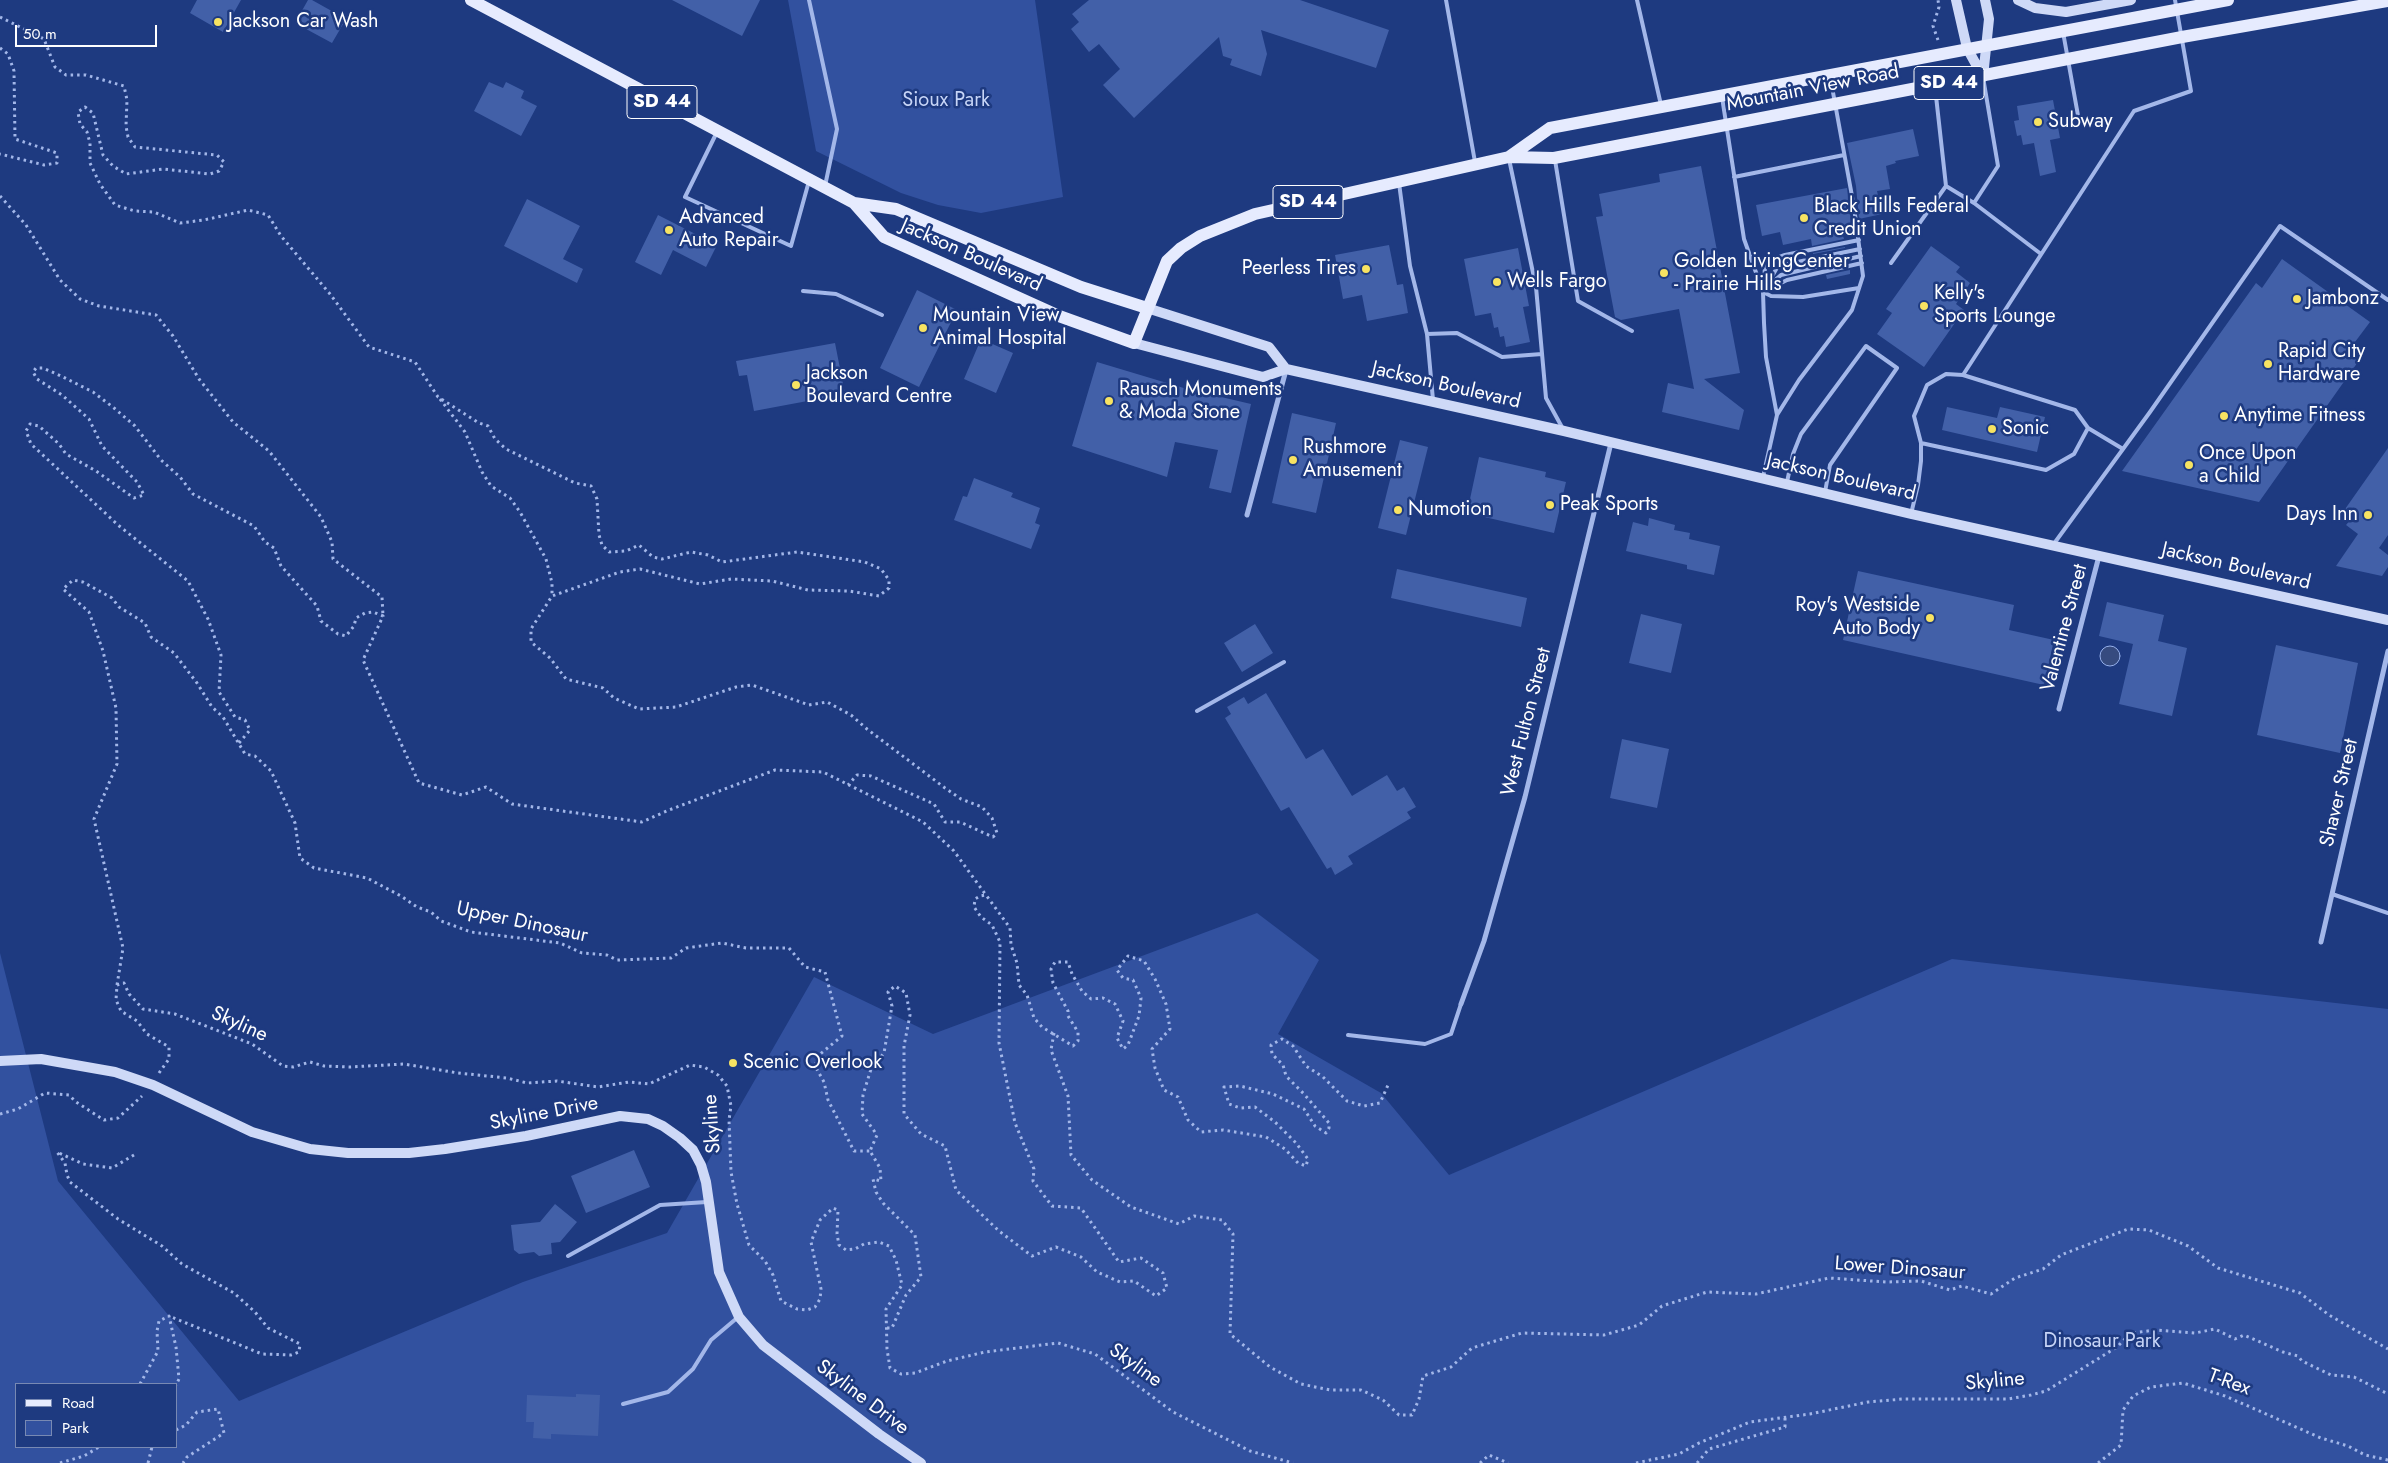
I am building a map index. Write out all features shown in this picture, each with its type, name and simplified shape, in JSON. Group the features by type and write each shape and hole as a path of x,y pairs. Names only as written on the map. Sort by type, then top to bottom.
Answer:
{"main road":[{"name":"Jackson Boulevard","path":"471,0 824,189 854,203 896,209 1081,287 1270,347 1286,369"},
{"path":"1956,0 1967,48 1983,77"},
{"path":"1983,77 1989,19 1985,0"},
{"path":"2018,0 2042,9 2066,12 2131,0"},
{"name":"Mountain View Road","path":"1509,157 1550,128 2062,30 2176,5 2228,0"},
{"name":"Mountain View Road","path":"1134,343 1167,261 1181,248 1200,236 1255,214 1509,157 1554,158 1983,77 2182,37 2388,1"},
{"name":"Jackson Boulevard","path":"854,203 884,237 1059,316 1134,343 1263,377 1286,369 1564,431 1911,514 2388,620"},
{"name":"Skyline Drive","path":"0,1061 41,1059 115,1072 152,1084 252,1132 310,1149 348,1153 409,1153 445,1149 517,1138 620,1116 648,1119 663,1126 693,1150 706,1182 719,1272 739,1317 763,1345 879,1434 921,1463"}],"street":[{"path":"1247,514 1286,369"},
{"name":"West Fulton Street","path":"1461,1004 1484,941 1524,797 1611,443"},
{"name":"Valentine Street","path":"2059,709 2099,556"},
{"name":"Shaver Street","path":"2321,942 2388,651"}],"lane":[{"path":"809,0 837,129 824,189"},
{"path":"1446,0 1475,164"},
{"path":"1637,0 1661,107"},
{"path":"1963,375 2134,111 2191,91 2176,5"},
{"path":"2062,30 2078,121"},
{"path":"1762,479 1777,415 1799,380 1852,310 1863,276 1859,240 1830,75"},
{"path":"1974,204 1998,166 1983,77"},
{"path":"1891,263 1946,186 1935,85"},
{"path":"1721,95 1744,239 1763,292 1771,296 1804,297 1859,288"},
{"path":"718,132 685,197 792,246 809,180"},
{"path":"1734,177 1844,155"},
{"path":"1509,157 1536,287 1546,398 1564,431"},
{"path":"1554,158 1578,301 1632,331"},
{"path":"1399,181 1410,266 1427,334 1434,403"},
{"path":"1946,186 1974,204 2041,254"},
{"path":"2053,545 2280,226 2388,300"},
{"path":"1777,415 1766,357 1763,292 1765,267 1771,260 1859,240"},
{"path":"1763,292 1778,266 1860,249"},
{"path":"1763,292 1781,275 1861,256"},
{"path":"1763,292 1787,280 1862,263"},
{"path":"803,291 836,294 882,315"},
{"path":"1427,334 1457,333 1502,357 1542,354"},
{"path":"1787,484 1793,454 1801,434 1866,346 1896,368 1830,465 1825,494"},
{"path":"1911,514 1918,485 1921,443 1914,416 1927,385 1946,374 1963,375 2076,410 2088,428 2123,449"},
{"path":"1921,443 2046,470 2074,454 2088,428"},
{"path":"1197,711 1284,662"},
{"path":"2332,894 2388,913"},
{"path":"1348,1035 1425,1044 1451,1034 1461,1004"},
{"path":"568,1256 660,1205 709,1202"},
{"path":"623,1404 668,1392 693,1369 711,1340 739,1317"}],"path":[{"path":"0,17 44,39 55,67 66,75 86,74 124,86 127,100 125,111 127,132 135,147 217,155 224,162 219,171 210,174 163,169 126,174 113,166 103,155 93,113 85,107 78,112 80,124 87,132 90,143 90,162 100,184 115,205 135,211 154,212 180,223 248,210 268,215 281,236 330,294 369,347 416,362 438,397 465,432 482,472 491,486 510,498 520,512 546,560 552,583 552,596 531,628 531,642 550,658 566,679 603,688 614,698 639,709 676,708 736,687 752,685 809,705 827,702 852,715 866,729 961,799 982,807 992,818 998,833 993,837 960,822 945,822 934,804 871,776 857,775 848,785"},
{"path":"0,48 8,54 14,70 15,139 57,154 57,163 44,165 0,154"},
{"path":"0,196 26,224 60,280 80,299 99,306 156,315 173,336 199,379 233,422 269,451 321,517 332,542 333,559 382,597 383,616 363,660 419,783 462,794 486,787 512,804 642,822 775,770 823,772 923,822 954,851 1010,928 1011,945 1017,963 1020,985 1027,995 1034,1018 1042,1028 1054,1033 1073,1046 1078,1041 1078,1032 1053,984 1051,969 1055,962 1068,962 1072,974 1082,991 1091,999 1103,998 1115,1004 1123,1021 1117,1038 1123,1049 1128,1045 1139,1016 1141,998 1133,980 1123,978 1117,970 1128,956 1144,961 1155,979 1166,1004 1170,1029 1152,1049 1155,1068 1164,1090 1178,1097 1188,1120 1201,1132 1223,1130 1266,1136 1285,1149 1298,1163 1306,1166 1308,1159 1296,1143 1255,1107 1240,1108 1229,1104 1224,1087 1240,1086 1273,1094 1304,1109 1315,1126 1326,1132 1329,1128 1329,1123 1286,1076 1283,1066 1272,1054 1270,1045 1282,1039 1293,1046 1306,1066 1323,1077 1347,1101 1364,1106 1380,1102 1388,1085"},
{"path":"238,743 250,730 245,720 235,717 219,692 221,655 208,618 188,581 118,525 30,444 26,431 30,424 39,426 59,444 66,454 134,498 144,495 137,482 102,446 89,419 62,395 37,378 33,372 36,368 43,368 93,392 136,426 160,460 180,477 193,494 254,526 265,542 274,548 281,566 317,606 321,621 338,634 346,636 354,626 356,618 365,614 374,612 383,616"},
{"path":"438,397 479,423 488,426 494,439 506,450 575,482 591,486 597,499 602,545 609,552 626,551 639,545 652,557 662,559 691,552 708,555 722,562 796,552 865,562 881,569 889,580 889,588 879,596 849,590 808,590 772,581 731,579 700,584 640,570 620,572 552,596"},
{"name":"Upper Dinosaur","path":"117,985 123,948 94,819 117,764 116,708 103,651 89,612 63,589 73,580 83,582 112,598 119,607 145,623 151,637 174,653 197,683 212,707 223,717 246,754 255,756 271,772 295,823 300,858 314,868 367,878 417,907 431,912 441,921 471,932 560,943 582,953 607,955 617,960 671,958 686,948 722,943 746,948 788,948 805,967 825,972 842,1036 819,1055 815,1066 824,1082 828,1100 854,1150 870,1151"},
{"path":"886,1328 892,1328 906,1295 921,1277 915,1235 883,1203 876,1192 873,1179 881,1181 880,1168 870,1151 877,1135 862,1114 863,1096 871,1069 884,1053 892,1006 888,992 894,986 906,993 910,1015 904,1046 904,1114 921,1134 945,1146 956,1190 999,1231 1032,1256 1056,1247 1081,1257 1097,1272 1120,1282 1134,1281 1156,1296 1167,1288 1163,1273 1141,1258 1119,1262 1081,1208 1052,1206 1033,1181 1034,1169 1014,1123 1000,1043 1000,942 992,925 974,907 975,899 986,895"},
{"name":"Skyline","path":"117,985 124,984 129,994 143,1009 175,1014 252,1044 283,1066 293,1067 310,1062 324,1066 350,1067 404,1064 458,1073 507,1078 527,1083 557,1081 598,1087 629,1082 649,1084 690,1066 704,1067 718,1075 727,1086 731,1106 729,1120 731,1172 737,1204 749,1245 765,1261 773,1275 781,1301 796,1309 807,1310 815,1307 820,1299 821,1288 811,1242 820,1220 833,1208 838,1210 837,1234 839,1245 846,1250 855,1249 864,1244 879,1242 889,1246 896,1260 902,1285 886,1309 890,1368 901,1374 915,1373 947,1360 985,1352 1058,1343 1094,1354 1173,1412 1250,1451 1294,1463"},
{"path":"0,1114 18,1108 45,1093 70,1095 76,1102 104,1120 118,1118 132,1107 169,1060 169,1047 147,1034 137,1021 121,1011 116,1000 117,985"},
{"name":"Lower Dinosaur","path":"1054,1033 1051,1050 1068,1096 1071,1155 1092,1180 1131,1207 1179,1224 1194,1216 1222,1220 1233,1234 1230,1334 1270,1367 1301,1384 1330,1390 1361,1390 1383,1400 1399,1415 1412,1415 1419,1399 1423,1376 1451,1367 1472,1348 1522,1333 1604,1335 1639,1325 1662,1306 1707,1292 1756,1294 1828,1278 1886,1282 1921,1281 1928,1285 1938,1285 1950,1290 1962,1286 1991,1294 2015,1278 2043,1269 2061,1255 2128,1229 2149,1230 2188,1246 2218,1268 2248,1275 2300,1293 2329,1315 2388,1349"},
{"path":"134,1155 112,1168 83,1164 57,1152 65,1163 70,1182 118,1219 162,1246 182,1264 234,1293 255,1312 268,1328 300,1344 299,1352 290,1355 262,1354 169,1316 159,1321 157,1331 158,1350 141,1383"},
{"path":"169,1316 176,1347 179,1378 177,1383"},
{"name":"Skyline","path":"1636,1463 1679,1454 1750,1422 1868,1402 1903,1399 2008,1400 2046,1391 2117,1347 2131,1333 2156,1330 2195,1334 2215,1329 2235,1339 2244,1335 2293,1356 2298,1356 2302,1361 2331,1375 2354,1377 2388,1394"},
{"name":"T-Rex","path":"2098,1463 2121,1445 2123,1410 2134,1396 2151,1387 2183,1383 2225,1396 2321,1438 2348,1446 2365,1455 2388,1460"},
{"path":"178,1429 186,1425 197,1412 218,1409 224,1433 187,1457 183,1463"},
{"path":"1697,1463 1710,1449 1785,1427 1785,1417"},
{"path":"60,1463 84,1456 97,1448"},
{"path":"148,1463 152,1448"},
{"path":"1480,1463 1489,1455 1508,1463"}],"green space":[{"name":"Sioux Park","path":"788,0 1035,0 1063,197 981,213 938,205 901,193 816,151"},
{"name":"Dinosaur Park","path":"1257,913 1319,960 1278,1034 1381,1093 1449,1175 1952,959 2388,1009 2388,1463 0,1463 0,953 58,1181 239,1401 523,1282 667,1233 814,977 933,1034"}],"shaded area":[{"path":"2106,646 2114,646 2120,652 2120,660 2114,666 2106,666 2100,660 2100,652"}],"building":[{"name":"Jackson Car Wash","path":"197,0 241,0 223,32 190,13"},
{"path":"308,0 312,0 346,19 332,43 295,23"},
{"path":"672,0 760,0 742,36"},
{"path":"1089,0 1300,0 1389,30 1376,68 1261,30 1267,54 1261,76 1230,65 1232,59 1223,56 1219,37 1134,118 1103,85 1120,69 1099,44 1089,52 1071,29 1079,22 1072,14"},
{"path":"489,82 503,88 506,82 524,91 521,98 537,106 521,136 474,111"},
{"name":"Subway","path":"2053,100 2060,138 2050,140 2056,172 2040,176 2034,143 2023,145 2021,135 2017,136 2014,121 2019,120 2017,106"},
{"path":"1913,129 1919,156 1895,161 1896,163 1886,166 1890,189 1877,191 1882,214 1859,219 1856,186 1847,143"},
{"name":"Golden LivingCenter - Prairie Hills","path":"1701,166 1740,373 1704,379 1744,410 1739,430 1662,412 1668,383 1694,389 1679,309 1621,320 1615,317 1596,217 1603,216 1599,194 1660,182 1659,174"},
{"name":"Black Hills Federal Credit Union","path":"1847,188 1852,231 1842,233 1844,239 1812,246 1811,239 1783,245 1780,232 1762,236 1756,205"},
{"path":"527,199 580,226 563,259 583,269 577,283 504,246"},
{"name":"Advanced Auto Repair","path":"658,215 717,245 706,267 673,250 661,275 635,262"},
{"name":"Peerless Tires","path":"1389,245 1397,285 1403,284 1408,313 1367,321 1362,295 1343,299 1335,255"},
{"name":"Kelly's Sports Lounge","path":"1931,246 1960,267 1956,272 1970,283 1956,304 1964,310 1924,367 1877,334 1892,313 1886,309"},
{"name":"Wells Fargo","path":"1518,248 1529,306 1523,307 1530,342 1506,347 1504,336 1500,337 1498,327 1494,328 1491,313 1475,316 1464,259"},
{"path":"1845,248 1813,254 1813,253"},
{"path":"2282,259 2370,322 2349,350 2360,359 2259,502 2122,471 2256,283 2262,288"},
{"path":"1850,270 1850,274 1827,279 1826,275"},
{"name":"Mountain View Animal Hospital","path":"917,290 957,310 919,387 880,368"},
{"path":"981,339 1013,353 996,393 964,379"},
{"name":"Jackson Boulevard Centre","path":"835,343 845,394 754,411 747,375 739,376 736,361"},
{"path":"1097,362 1187,389 1251,404 1231,493 1209,488 1218,450 1175,442 1167,477 1072,446"},
{"name":"Sonic","path":"1947,407 1997,418 2000,407 2045,417 2037,452 1942,430"},
{"path":"1292,413 1336,423 1316,513 1272,503"},
{"path":"1400,440 1428,447 1406,535 1378,528"},
{"name":"Days Inn","path":"2388,448 2388,535 2379,548 2388,555 2388,567 2382,576 2336,566 2358,534 2346,525 2352,518 2343,512"},
{"path":"1479,457 1546,472 1545,477 1566,482 1554,533 1467,513"},
{"path":"974,478 1013,493 1011,497 1040,508 1035,523 1040,525 1031,549 954,520 963,496 967,497"},
{"path":"1649,518 1675,525 1674,530 1690,533 1689,539 1720,546 1714,575 1687,569 1687,565 1626,551 1633,522 1648,526"},
{"path":"1397,569 1527,598 1521,627 1391,598"},
{"name":"Roy's Westside Auto Body","path":"1858,571 2014,605 2009,630 2054,640 2044,685 1843,640"},
{"path":"2107,602 2164,615 2158,641 2187,648 2172,716 2119,704 2133,644 2099,636"},
{"path":"1641,614 1682,624 1671,673 1629,663"},
{"path":"1255,624 1273,653 1242,672 1224,643"},
{"path":"2276,645 2358,663 2340,753 2257,735"},
{"path":"1266,693 1306,759 1323,749 1352,796 1387,775 1397,791 1404,787 1416,807 1407,812 1411,818 1348,856 1353,864 1335,875 1331,867 1327,869 1289,807 1281,811 1225,718 1231,714 1227,707 1244,697 1248,704"},
{"path":"1622,739 1669,749 1657,808 1610,798"},
{"path":"634,1150 650,1187 586,1213 571,1176"},
{"path":"555,1204 577,1222 560,1242 551,1243 552,1254 539,1256 534,1252 519,1254 514,1250 511,1225 540,1222"},
{"path":"576,1394 600,1395 598,1436 551,1434 551,1439 533,1438 534,1422 526,1422 527,1395 576,1397"}],"place":[{"name":"Jackson Car Wash","path":"218,22"},
{"name":"Subway","path":"2038,122"},
{"name":"Black Hills Federal Credit Union","path":"1804,218"},
{"name":"Advanced Auto Repair","path":"669,230"},
{"name":"Peerless Tires","path":"1366,269"},
{"name":"Golden LivingCenter - Prairie Hills","path":"1664,273"},
{"name":"Wells Fargo","path":"1497,282"},
{"name":"Jambonz","path":"2297,299"},
{"name":"Kelly's Sports Lounge","path":"1924,306"},
{"name":"Mountain View Animal Hospital","path":"923,328"},
{"name":"Rapid City Hardware","path":"2268,364"},
{"name":"Jackson Boulevard Centre","path":"796,385"},
{"name":"Rausch Monuments & Moda Stone","path":"1109,401"},
{"name":"Anytime Fitness","path":"2224,416"},
{"name":"Sonic","path":"1992,429"},
{"name":"Rushmore Amusement","path":"1293,460"},
{"name":"Once Upon a Child","path":"2189,465"},
{"name":"Peak Sports","path":"1550,505"},
{"name":"Numotion","path":"1398,510"},
{"name":"Days Inn","path":"2368,515"},
{"name":"Roy's Westside Auto Body","path":"1930,618"},
{"name":"Scenic Overlook","path":"733,1063"}]}
